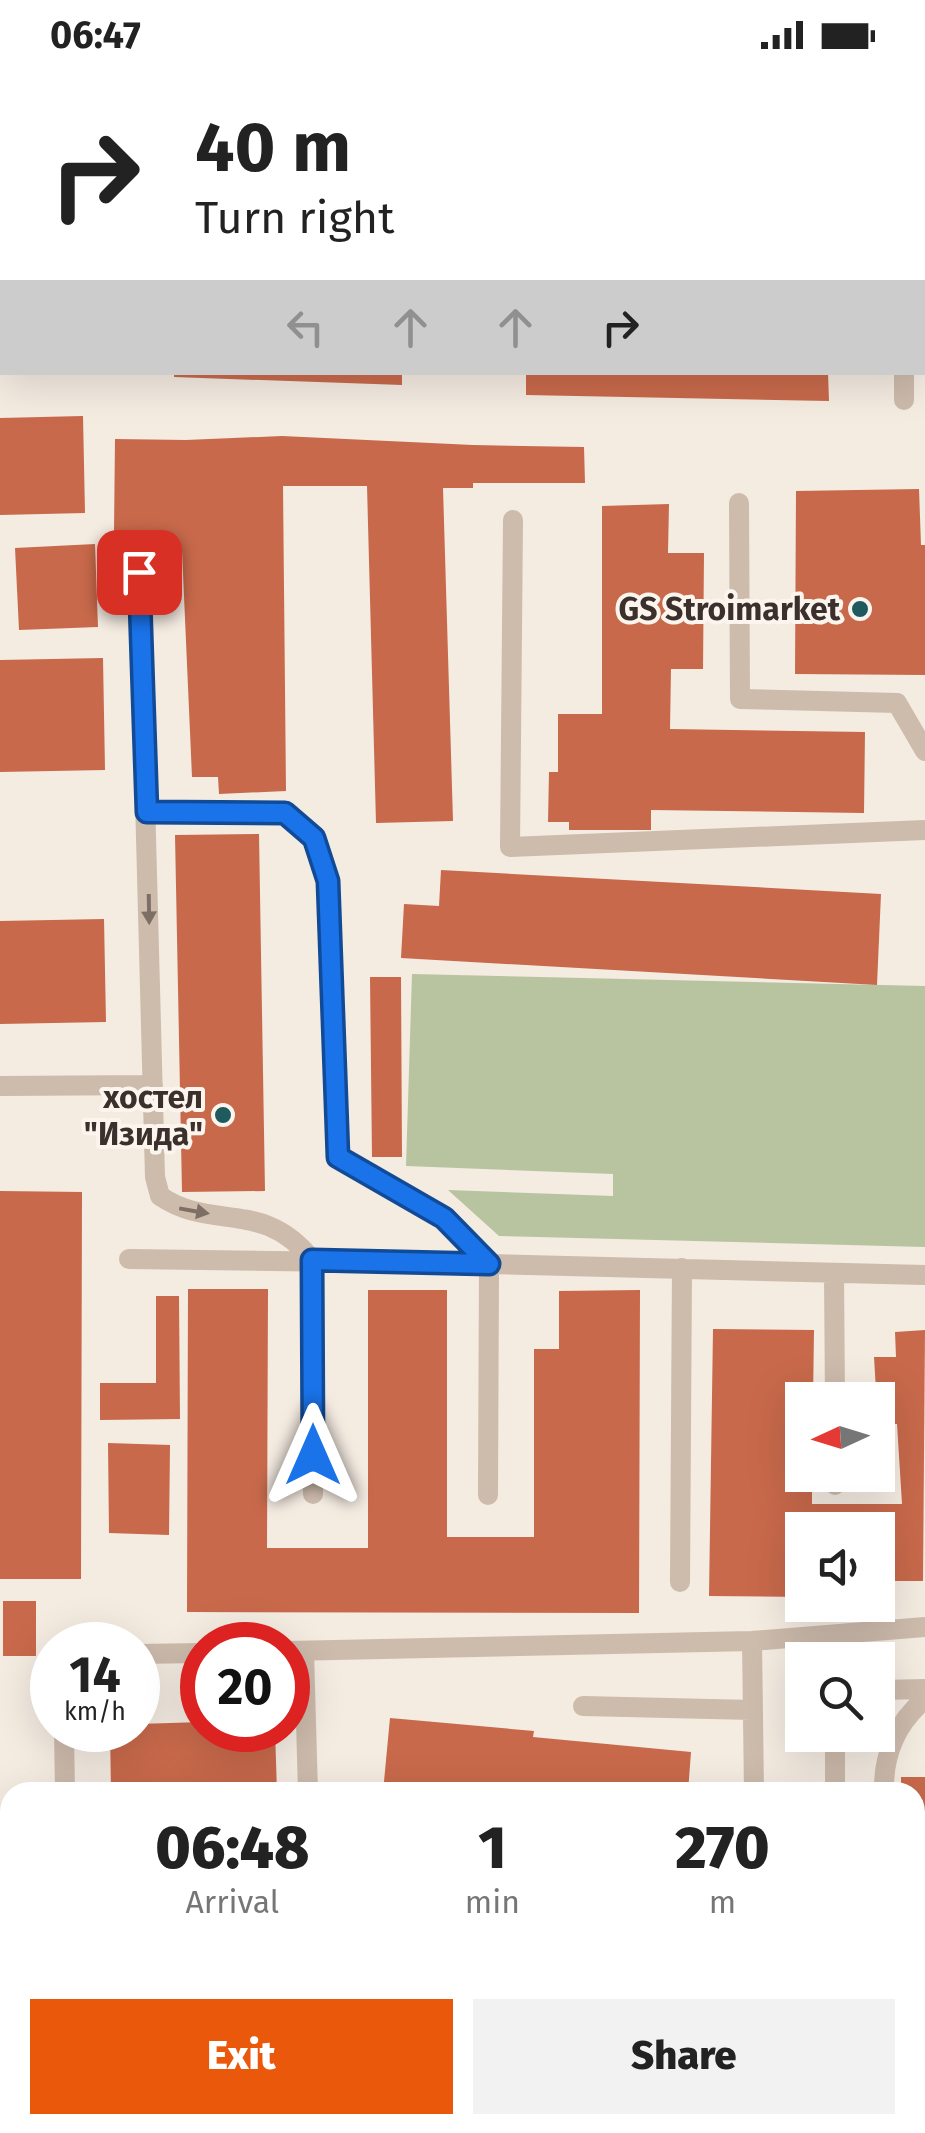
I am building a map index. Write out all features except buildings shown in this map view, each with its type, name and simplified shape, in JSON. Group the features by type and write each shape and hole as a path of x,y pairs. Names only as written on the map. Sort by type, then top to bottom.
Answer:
{"lane":[{"path":"904,375 904,400"},
{"path":"739,503 740,699 897,703 925,752"},
{"path":"512,520 510,846 925,830"},
{"path":"139,572 155,1177 160,1196 179,1209 255,1220 294,1238 312,1260 313,1494"},
{"path":"147,812 285,813 314,838 328,881 338,1157 444,1218 489,1264 488,1494"},
{"path":"0,1086 153,1085"},
{"path":"129,1259 925,1275"},
{"path":"680,1582 682,1268"},
{"path":"834,1273 834,1382"},
{"path":"310,1651 752,1641 925,1627"},
{"path":"752,1641 754,1782"},
{"path":"895,1689 925,1688"},
{"path":"884,1782 892,1741 925,1699"},
{"path":"583,1706 753,1710"},
{"path":"64,1752 64,1782"},
{"path":"305,1752 307,1782"},
{"path":"835,1752 835,1782"}],"green space":[{"path":"412,974 925,986 925,1247 499,1236 448,1190 613,1196 613,1174 406,1166"}],"place":[{"name":"GS Stroimarket","path":"860,609"},
{"name":"хостел \"Изида\"","path":"223,1115"}],"route":[{"path":"139,572 147,812 285,813 314,838 328,881 338,1157 444,1218 489,1264 312,1260 313,1455"}]}
